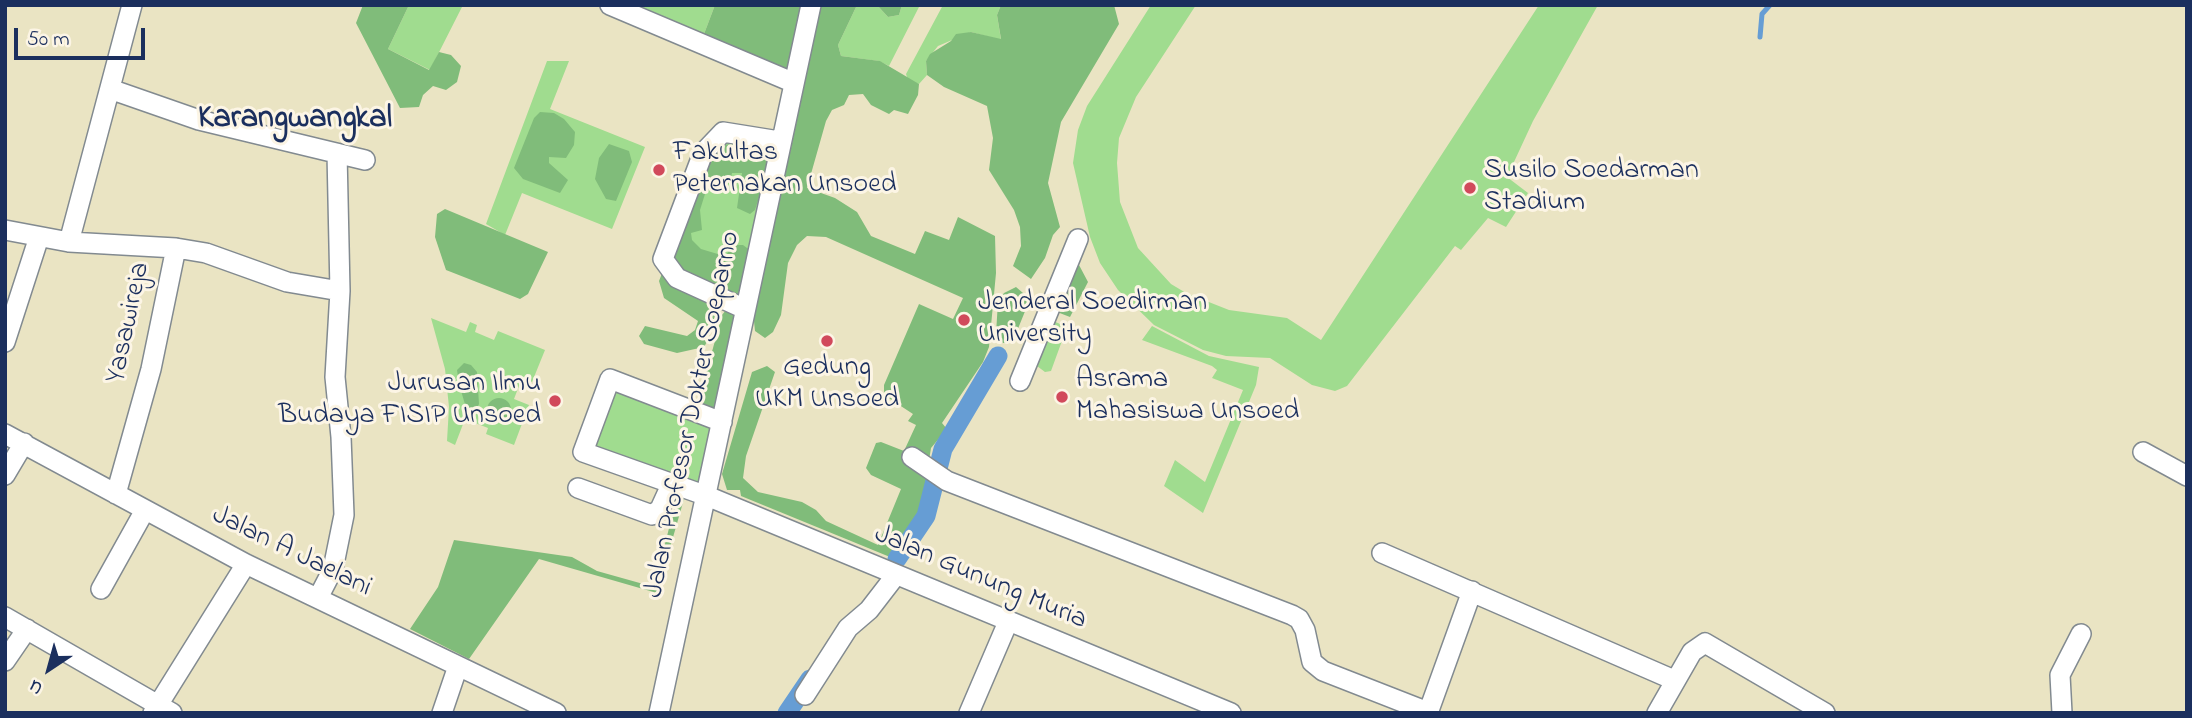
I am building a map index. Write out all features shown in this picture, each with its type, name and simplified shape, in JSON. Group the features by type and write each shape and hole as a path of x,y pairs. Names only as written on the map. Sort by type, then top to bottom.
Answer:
{"street":[{"path":"69,242 132,5"},
{"path":"610,5 792,82"},
{"name":"Jalan Profesor Dokter Soeparno","path":"659,713 707,496 779,141 811,5"},
{"path":"110,89 199,120 365,160"},
{"path":"745,309 677,278 663,259 702,153 723,132 779,141"},
{"path":"318,598 333,569 344,515 335,376 340,291 337,153"},
{"name":"Yasawireja","path":"5,230 69,242 176,248 151,369 116,494"},
{"path":"5,341 39,237"},
{"path":"1020,381 1078,239"},
{"path":"176,248 206,253 287,282 340,291"},
{"name":"Jalan Gunung Muria","path":"722,422 614,379 609,381 583,452 707,496 1231,713"},
{"name":"Jalan A Jaelani","path":"5,434 246,564 556,713"},
{"path":"5,475 24,443"},
{"path":"2143,452 2187,476"},
{"path":"919,462 947,481 1292,615 1299,619 1305,630 1312,662 1323,671 1428,712 1472,591"},
{"path":"578,488 652,515 660,509 671,485"},
{"path":"101,589 145,510"},
{"path":"1382,553 1674,680"},
{"path":"5,617 161,709 246,564"},
{"path":"805,695 848,628 869,610 896,575"},
{"path":"969,713 1009,622"},
{"path":"5,662 27,629"},
{"path":"2062,713 2060,675 2081,634"},
{"path":"1657,713 1692,652 1705,643 1825,713"},
{"path":"442,713 458,666"}],"green space":[{"path":"363,5 409,5 388,49 429,70 439,52 451,55 461,66 457,82 446,90 433,86 423,95 419,107 400,108 356,23"},
{"path":"409,5 463,5 430,70 388,49"},
{"path":"633,5 715,5 704,34"},
{"path":"715,5 804,5 787,70 704,34"},
{"path":"821,5 857,5 838,45 841,56 880,61 919,84 918,95 908,114 894,110 889,114 871,105 863,94 849,95 844,105 832,110 826,121 807,188 835,198 857,212 871,236 915,254 925,231 949,240 958,217 995,236 996,273 989,347 983,362 942,423 947,429 931,448 923,499 914,522 890,557 741,496 740,490 727,490 722,474 752,372 767,366 775,372 746,456 743,478 758,492 802,502 816,510 826,521 878,545 901,489 871,475 866,468 876,443 881,442 904,451 916,425 908,421 913,414 884,395 884,385 919,304 953,319 963,298 826,237 807,236 797,245 788,263 781,315 773,332 765,338 755,331 752,302 791,148"},
{"path":"857,5 877,5 888,17 899,15 902,5 920,5 889,66 879,61 841,56 838,45"},
{"path":"877,5 902,5 899,15 888,17"},
{"path":"943,5 1001,5 997,15 1001,40 971,32 938,46 926,61 927,75 919,84 908,80 906,74"},
{"path":"1001,5 1114,5 1119,24 1061,122 1048,183 1060,227 1053,235 1045,258 1031,279 1013,266 1021,246 1020,227 1014,210 989,170 993,138 987,106 944,87 927,75 926,61 930,54 951,41 956,34 971,32 1001,39 997,15"},
{"path":"1151,5 1196,5 1136,97 1119,138 1117,163 1120,202 1138,248 1171,284 1186,293 1229,310 1287,318 1321,340 1539,5 1598,5 1533,121 1507,177 1528,193 1506,227 1488,218 1461,250 1455,246 1347,386 1335,391 1312,385 1270,358 1226,356 1203,350 1154,325 1118,290 1100,263 1090,237 1073,163 1078,130 1087,106"},
{"path":"547,61 569,61 550,109 645,147 612,229 522,193 505,235 486,224"},
{"path":"540,112 554,113 564,119 575,132 574,145 566,158 549,157 549,163 568,180 560,193 523,179 514,168 534,118"},
{"path":"723,132 779,141 745,309 677,278 703,153"},
{"path":"732,143 762,147 768,155 768,169 755,210 750,214 737,208 742,173 732,173 730,182 723,184 718,178 710,178 700,210 702,230 691,233 692,240 701,249 721,255 727,254 732,245 743,245 751,251 740,296 718,306 704,347 677,353 644,344 639,336 645,326 687,336 695,330 698,321 664,298 659,281 704,167 720,147"},
{"path":"609,144 629,151 632,162 616,201 606,199 595,179 599,158"},
{"path":"445,209 548,252 528,294 520,299 446,270 435,237 437,214"},
{"path":"1079,265 1088,282 1070,317 1057,312 1070,266"},
{"path":"1016,287 1030,299 1015,336 1009,343 1003,343 996,334 998,301 1004,293"},
{"path":"726,310 733,313 736,320 719,406 709,409 700,402 700,383 707,370 722,315"},
{"path":"431,318 466,332 470,322 477,325 475,332 494,340 498,331 545,350 532,382 522,378 514,399 529,405 514,445 486,434 488,428 465,419 455,445 447,441 449,407 445,369"},
{"path":"1051,320 1067,327 1051,371 1045,372 1033,363"},
{"path":"1152,326 1209,356 1259,367 1256,385 1203,513 1164,486 1175,460 1205,482 1243,390 1212,378 1217,370 1212,366 1142,340"},
{"path":"464,363 471,365 477,372 479,404 475,412 467,411 459,384 457,370"},
{"path":"610,381 722,422 707,496 583,451"},
{"path":"494,398 504,398 511,405 511,415 504,422 494,422 487,415 487,405"},
{"path":"678,493 684,499 657,593 539,559 469,659 410,629 438,587 454,540 572,557 597,571 654,587"}],"waterway":[{"path":"1760,37 1762,14 1770,5"},
{"path":"897,559 926,516 943,449 998,356"},
{"path":"787,713 810,679"}],"place":[{"name":"Fakultas Peternakan Unsoed","path":"659,170"},
{"name":"Susilo Soedarman Stadium","path":"1470,188"},
{"name":"Jenderal Soedirman University","path":"964,320"},
{"name":"Gedung UKM Unsoed","path":"827,341"},
{"name":"Asrama Mahasiswa Unsoed","path":"1062,397"},
{"name":"Jurusan Ilmu Budaya FISIP Unsoed","path":"555,401"}],"district":[{"name":"Karangwangkal","path":"295,121"}]}
